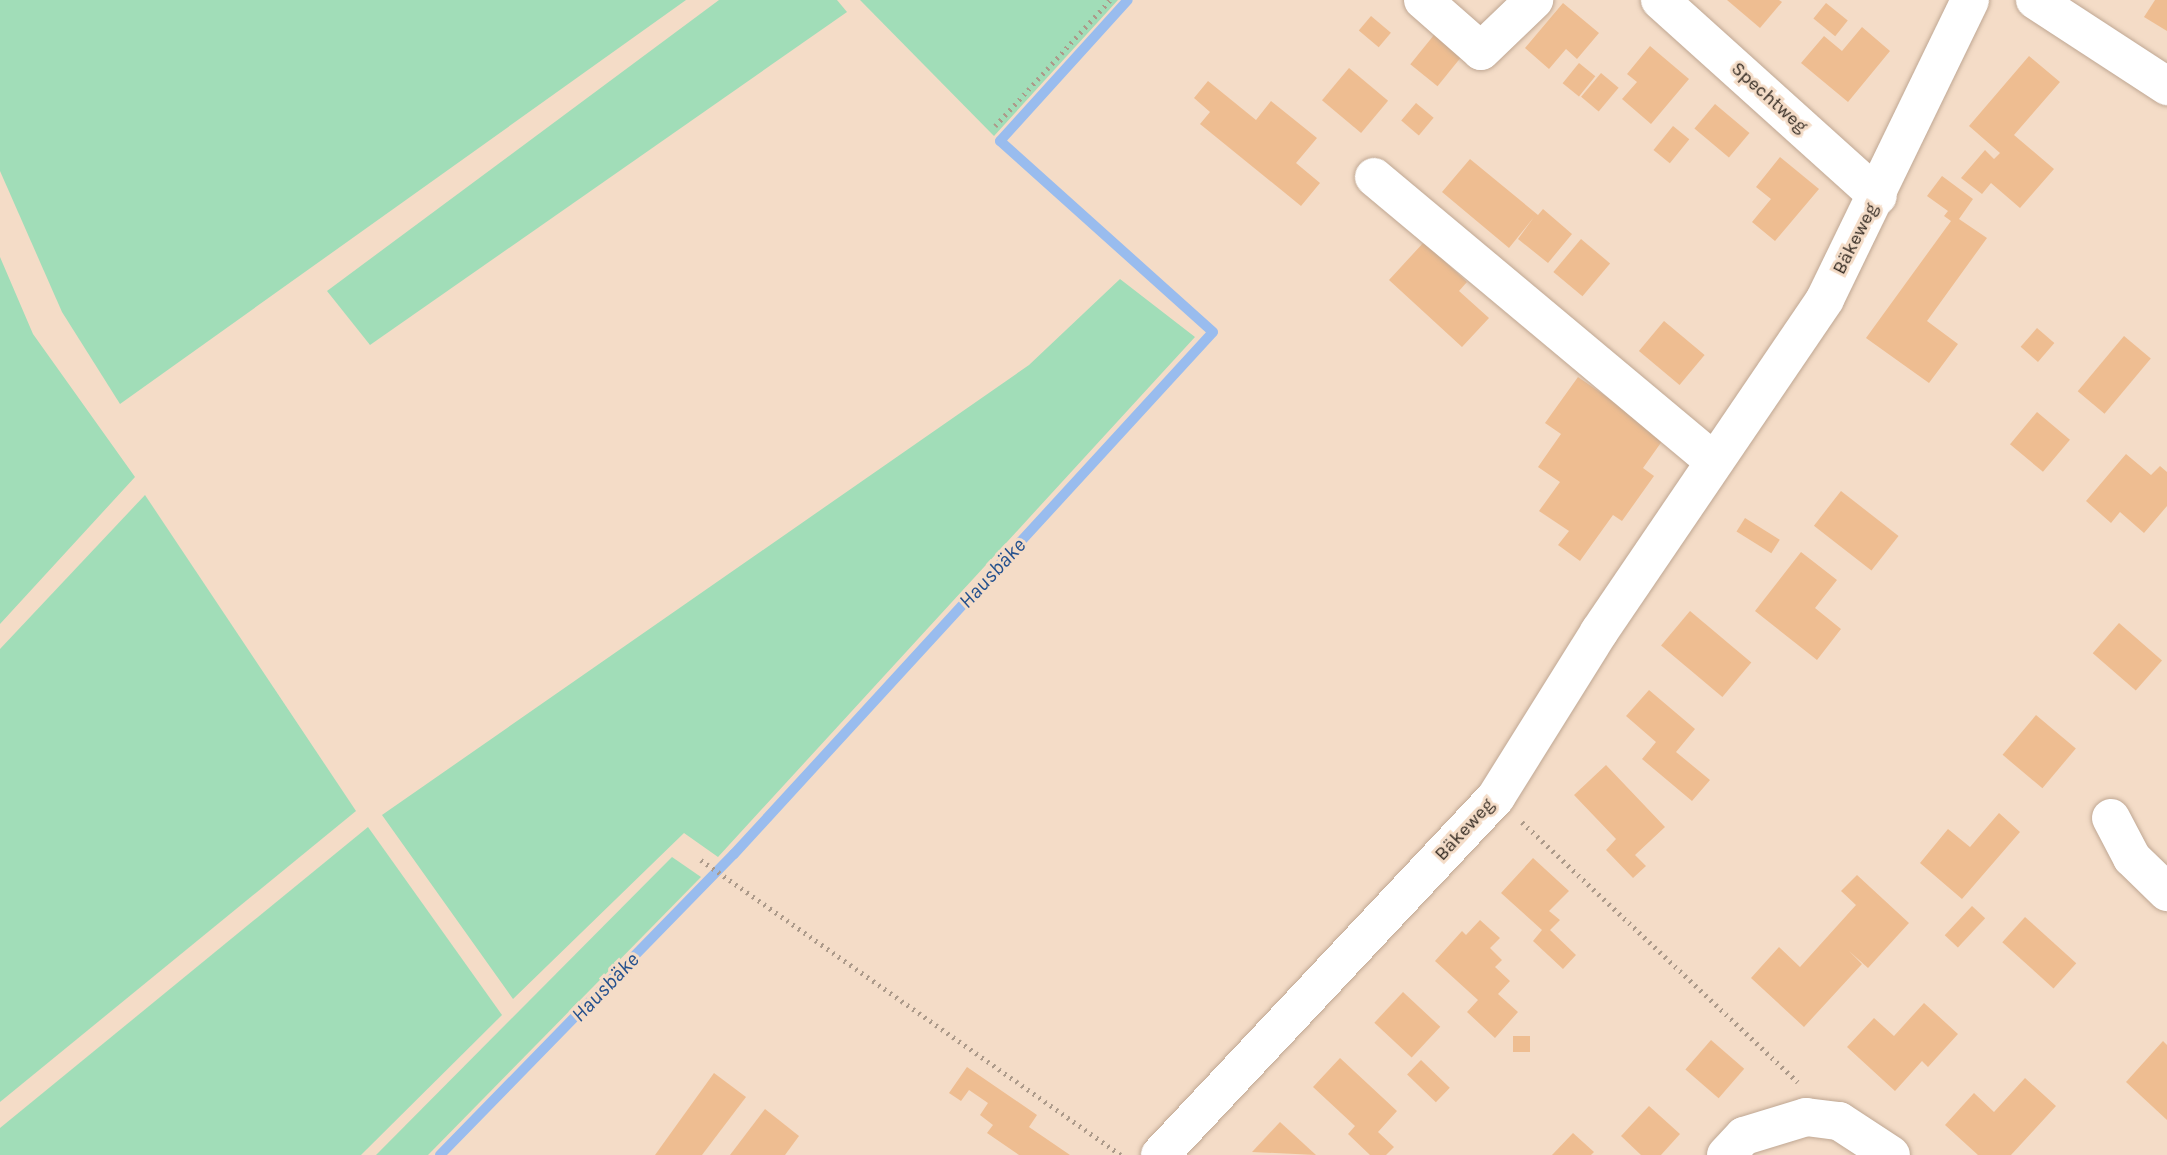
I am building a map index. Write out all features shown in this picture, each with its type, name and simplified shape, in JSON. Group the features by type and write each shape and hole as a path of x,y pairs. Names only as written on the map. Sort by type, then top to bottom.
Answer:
{"street":[{"path":"1423,0 1480,51 1534,0"},
{"name":"Spechtweg","path":"1660,0 1878,197"},
{"name":"Bäkeweg","path":"1160,1155 1496,797 1713,460 1825,299 1878,197 1970,0"},
{"path":"2035,0 2167,86"},
{"path":"1374,177 1713,460"},
{"path":"2111,818 2132,858 2167,892"},
{"path":"1726,1155 1744,1136 1806,1117 1839,1121 1891,1155"}],"path":[{"path":"995,126 1110,0"},
{"path":"1496,797 1798,1082 1806,1117"},
{"path":"701,860 1121,1155"}],"green space":[{"path":"0,0 686,0 120,404 62,312 0,171"},
{"path":"719,0 837,0 847,12 370,345 327,291"},
{"path":"860,0 1118,0 994,136"},
{"path":"0,257 33,334 135,477 0,624"},
{"path":"1120,279 1195,337 718,857 684,833 513,999 382,815 1029,365"},
{"path":"145,495 356,811 0,1102 0,649"},
{"path":"368,827 502,1015 361,1155 0,1155 0,1128"},
{"path":"672,857 701,877 428,1155 376,1155"}],"building":[{"path":"1727,0 1779,0 1782,2 1760,28"},
{"path":"2155,0 2167,0 2167,31 2144,17"},
{"path":"1563,3 1599,33 1577,59 1566,49 1549,69 1525,48"},
{"path":"1826,3 1848,21 1835,36 1813,19"},
{"path":"1371,16 1391,33 1379,47 1359,31"},
{"path":"1862,27 1890,51 1848,102 1801,63 1824,36 1842,51"},
{"path":"1438,30 1465,52 1438,86 1410,64"},
{"path":"1650,46 1689,79 1651,124 1622,99 1637,82 1627,74"},
{"path":"2029,56 2060,82 2014,135 2054,169 2020,208 1991,183 1982,194 1961,178 1985,150 1994,159 2000,153 1969,126"},
{"path":"1579,63 1595,76 1579,96 1563,83"},
{"path":"1349,68 1388,101 1361,133 1322,100"},
{"path":"1601,73 1619,88 1599,112 1581,97"},
{"path":"1208,81 1256,120 1271,101 1317,138 1296,163 1320,183 1301,206 1200,124 1210,112 1194,98"},
{"path":"1416,103 1434,118 1419,135 1401,121"},
{"path":"1715,104 1749,133 1729,157 1694,129"},
{"path":"1673,126 1689,139 1670,163 1653,150"},
{"path":"1780,157 1819,189 1775,241 1752,222 1771,199 1756,187"},
{"path":"1470,159 1538,215 1543,209 1572,234 1548,263 1518,239 1534,217 1509,248 1442,192"},
{"path":"1942,176 1973,199 1959,219 1987,238 1927,321 1958,344 1929,383 1866,338 1951,221 1944,216 1948,211 1927,196"},
{"path":"1581,239 1610,263 1582,296 1553,272"},
{"path":"1424,242 1467,282 1459,291 1489,318 1462,347 1389,280"},
{"path":"1664,321 1705,355 1680,385 1639,351"},
{"path":"2037,328 2054,343 2038,362 2021,347"},
{"path":"2124,336 2151,358 2105,414 2078,391"},
{"path":"1578,377 1665,437 1643,468 1654,476 1622,521 1613,515 1580,561 1558,545 1569,531 1539,511 1560,482 1538,467 1561,434 1545,423"},
{"path":"2037,412 2070,440 2043,472 2010,444"},
{"path":"2126,454 2151,475 2160,466 2167,472 2167,506 2144,533 2120,512 2111,523 2086,501"},
{"path":"1841,491 1899,536 1871,571 1814,526"},
{"path":"1745,518 1780,540 1771,553 1737,532"},
{"path":"1801,552 1837,580 1815,608 1841,629 1817,660 1755,611"},
{"path":"1690,611 1751,662 1722,697 1661,645"},
{"path":"2119,623 2162,660 2136,691 2093,653"},
{"path":"1649,690 1695,729 1676,752 1710,780 1692,801 1642,759 1656,742 1626,716"},
{"path":"2036,715 2076,748 2042,788 2003,755"},
{"path":"1606,765 1665,827 1635,855 1646,866 1633,878 1606,850 1616,839 1574,795"},
{"path":"1999,813 2020,832 1962,899 1920,863 1948,829 1970,847"},
{"path":"1533,858 1569,891 1549,911 1560,920 1550,930 1576,955 1563,969 1533,941 1542,930 1501,893"},
{"path":"1857,875 1909,923 1868,968 1849,951 1862,964 1804,1027 1751,978 1779,947 1800,967 1856,905 1841,891"},
{"path":"1972,906 1985,918 1958,948 1945,935"},
{"path":"2025,917 2076,963 2054,988 2002,942"},
{"path":"1480,920 1500,938 1490,948 1502,960 1495,967 1510,981 1498,994 1518,1012 1495,1038 1467,1012 1478,1000 1435,961 1462,931 1466,935"},
{"path":"1403,992 1440,1027 1412,1057 1374,1023"},
{"path":"1924,1003 1958,1034 1928,1067 1922,1061 1895,1091 1847,1047 1874,1018 1894,1036"},
{"path":"1513,1036 1530,1036 1530,1052 1513,1052"},
{"path":"1711,1040 1744,1069 1719,1098 1685,1069"},
{"path":"2163,1041 2167,1045 2167,1120 2126,1082"},
{"path":"1340,1058 1397,1111 1378,1132 1394,1147 1386,1155 1370,1155 1348,1134 1355,1126 1313,1087"},
{"path":"1421,1060 1450,1088 1436,1102 1407,1074"},
{"path":"967,1067 1037,1115 1029,1127 1070,1155 1019,1155 987,1133 993,1125 980,1115 988,1103 969,1090 961,1101 949,1093"},
{"path":"714,1073 746,1097 702,1155 655,1155"},
{"path":"2025,1078 2056,1106 2011,1155 1978,1155 1945,1125 1974,1093 1994,1112"},
{"path":"1649,1106 1680,1134 1661,1155 1641,1155 1621,1136"},
{"path":"765,1109 799,1136 785,1155 730,1155"},
{"path":"1280,1122 1316,1155 1252,1152"},
{"path":"1573,1133 1594,1152 1591,1155 1552,1155"}],"waterway":[{"name":"Hausbäke","path":"440,1155 734,854 1213,332 1000,141 1128,0"}]}
